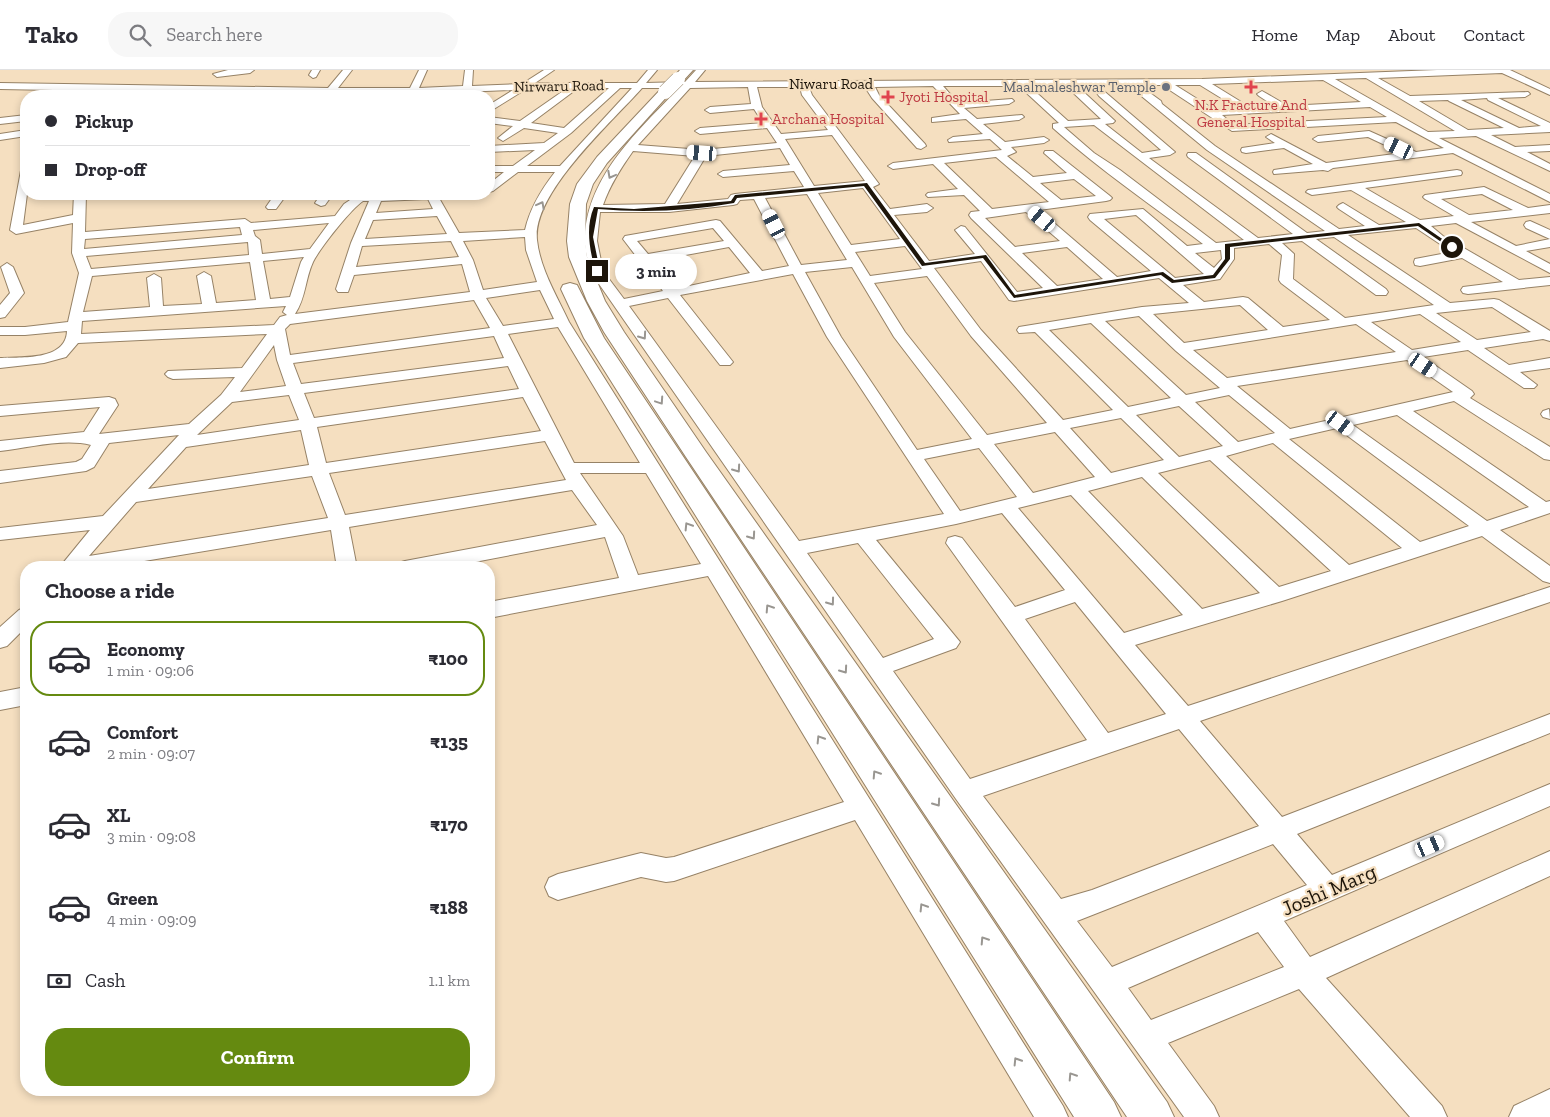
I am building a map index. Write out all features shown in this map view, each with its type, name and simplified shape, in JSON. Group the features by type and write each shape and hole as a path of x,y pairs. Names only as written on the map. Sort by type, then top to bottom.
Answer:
{"highway":[{"path":"675,79 604,141 581,167 569,186 562,203 558,226 558,248 566,280 594,338 1099,1117"},
{"path":"675,79 602,160 585,184 580,198 576,222 578,257 596,302 698,457 1152,1117"}],"street":[{"path":"218,90 217,72 250,70"},
{"path":"332,90 348,70"},
{"path":"414,89 423,70"},
{"path":"495,105 550,70"},
{"path":"1112,70 1126,82 1158,102 1154,103 1211,148 1446,308"},
{"path":"1211,70 1232,81"},
{"path":"1503,70 1550,92"},
{"name":"Niwaru Road","path":"717,83 751,78 804,84 833,78 864,83 935,83 1023,79 1068,82 1202,82 1503,70"},
{"path":"1458,71 1508,95"},
{"path":"856,72 875,96 921,146"},
{"path":"916,72 921,83"},
{"path":"1074,72 1089,82 1170,152 1140,156"},
{"path":"1367,75 1473,133 1550,168"},
{"path":"468,78 602,77"},
{"path":"1324,77 1426,135 1550,199"},
{"name":"Nirwaru Road","path":"372,90 414,89 468,78 527,84 576,86 618,86 675,79"},
{"path":"751,78 751,95 811,189 899,334 1030,500"},
{"path":"782,80 833,78"},
{"path":"675,79 631,148 616,165 596,208 593,216 591,237 597,271 965,791 1203,1117"},
{"path":"675,79 563,169 537,210 531,233 532,245 545,284 562,322 1052,1117"},
{"name":"Nirwaru Road","path":"474,90 527,84 675,79 717,83"},
{"path":"1023,79 1066,124"},
{"path":"1068,82 1084,99 1110,121 1057,126 1090,155 1116,172 1214,247"},
{"path":"1164,82 1232,128"},
{"path":"1202,82 1249,111"},
{"path":"935,83 956,106 992,136 1001,150 1058,204"},
{"path":"596,208 634,211 669,208 733,202 735,197 873,184 807,94 804,84"},
{"name":"Nirwaru Road","path":"0,85 182,90"},
{"name":"Nirwaru Road","path":"0,85 68,90"},
{"path":"503,138 576,86"},
{"path":"495,184 567,131 618,86"},
{"path":"1538,86 1550,86"},
{"path":"147,90 151,88"},
{"name":"Nirwaru Road","path":"123,90 151,88 196,90"},
{"path":"1262,94 1292,106"},
{"path":"1409,99 1525,94"},
{"path":"1488,96 1550,128"},
{"path":"1448,98 1517,131"},
{"path":"495,101 500,102"},
{"path":"956,106 1009,101"},
{"path":"1212,113 1292,106 1370,104"},
{"path":"710,110 758,106"},
{"path":"1292,106 1292,125"},
{"path":"1519,111 1537,110"},
{"path":"935,120 1019,116"},
{"path":"0,121 20,119"},
{"path":"1216,129 1397,119"},
{"path":"495,121 567,131"},
{"path":"1096,122 1255,242"},
{"path":"1136,124 1179,123"},
{"path":"1426,135 1550,128"},
{"path":"700,132 778,136 834,132"},
{"path":"0,137 20,134"},
{"path":"1318,139 1369,134 1476,181"},
{"path":"631,148 702,153 778,136"},
{"path":"953,140 992,136"},
{"path":"1271,137 1325,166 1434,233 1439,239 1517,284"},
{"path":"892,166 939,157 1001,150 1044,140"},
{"path":"1246,150 1286,145"},
{"path":"495,149 546,146"},
{"path":"1510,150 1550,148"},
{"path":"1278,172 1455,150"},
{"path":"669,208 702,153"},
{"path":"1049,153 1076,175 1110,197 975,215 1053,290"},
{"path":"1192,155 1380,292"},
{"path":"939,157 966,191 988,213"},
{"path":"1116,172 1155,167"},
{"path":"723,174 797,168"},
{"path":"495,169 563,169"},
{"path":"1312,192 1350,181 1457,172"},
{"path":"1031,180 1076,175"},
{"path":"865,184 976,333 1108,481"},
{"path":"1525,211 1484,190 1424,194 1514,250 1550,278"},
{"path":"932,195 966,191"},
{"path":"758,195 834,337 912,456 956,518"},
{"path":"16,230 21,200"},
{"path":"0,363 44,359 61,354 74,327 86,273 78,253 80,200"},
{"path":"272,207 277,200"},
{"path":"74,561 194,428 227,398 296,301 304,268 314,252 348,206 360,200"},
{"path":"343,289 357,243 368,217 368,200"},
{"path":"434,200 467,260 478,295 550,435 573,476 614,536 631,584"},
{"path":"1078,201 1097,216 1139,211 1215,276"},
{"path":"1262,207 1293,204"},
{"path":"1343,207 1378,229"},
{"path":"885,213 927,208"},
{"path":"1029,208 1114,281"},
{"path":"296,223 302,209"},
{"path":"1185,250 1550,209"},
{"path":"368,217 441,212"},
{"path":"1097,216 1094,217 1201,306"},
{"path":"0,233 79,218"},
{"path":"78,253 338,219"},
{"path":"78,236 245,223 248,232 254,240 264,304"},
{"path":"725,362 672,293 643,260 629,239 716,224 759,275"},
{"path":"1530,225 1550,235"},
{"path":"961,230 984,256 1014,297 1114,281 1215,276"},
{"path":"357,243 531,233"},
{"path":"1271,240 1288,254 1286,280 1343,323"},
{"path":"848,249 907,242"},
{"path":"643,260 732,243"},
{"path":"1012,251 1069,243"},
{"path":"1514,250 1550,244"},
{"path":"1215,276 1228,259 1227,245"},
{"path":"86,273 314,252"},
{"path":"1422,258 1464,254"},
{"path":"867,280 984,256"},
{"path":"348,272 467,260"},
{"path":"620,304 759,275 856,263"},
{"path":"2,311 16,292 7,267"},
{"path":"204,276 210,307"},
{"path":"154,278 157,311"},
{"path":"1468,290 1550,278"},
{"path":"0,331 74,327 281,324 545,284"},
{"path":"74,327 157,311 296,301"},
{"path":"1177,464 1031,329 1142,312 1243,301 1281,333"},
{"path":"1181,348 1424,311 1494,304 1548,336"},
{"path":"1424,311 1529,385"},
{"path":"1142,312 1282,437 1417,550"},
{"path":"1094,319 1236,449"},
{"path":"793,549 956,518 1282,437 1466,394 1361,320"},
{"path":"284,360 562,322"},
{"path":"281,324 284,360 308,423 319,470 339,523 346,561"},
{"path":"912,456 1182,401 1228,387 1409,355 1548,336"},
{"path":"227,398 513,361"},
{"path":"1507,370 1550,364"},
{"path":"173,374 247,372"},
{"path":"182,442 528,392"},
{"path":"1457,396 1550,455"},
{"path":"0,411 110,402 88,463 80,466 0,477"},
{"path":"1399,409 1547,508"},
{"path":"1340,423 1550,576"},
{"path":"0,446 48,440 96,438 194,428"},
{"path":"130,497 550,435"},
{"path":"1214,454 1346,573"},
{"path":"116,561 339,523 573,476 652,468"},
{"path":"1147,472 1275,596"},
{"path":"1076,489 1198,618"},
{"path":"1006,506 1328,890"},
{"path":"1120,642 1275,596 1547,508"},
{"path":"0,534 109,522"},
{"path":"442,561 609,529"},
{"path":"864,536 950,642 878,668"},
{"path":"955,543 1011,616 1104,745"},
{"path":"495,609 714,568"},
{"path":"1011,616 1079,593"},
{"path":"965,791 1550,594"},
{"path":"0,640 15,621"},
{"path":"0,701 20,697"},
{"path":"1056,914 1092,904 1550,723"},
{"name":"Joshi Marg","path":"1107,983 1550,795"},
{"path":"558,887 631,866 641,865 666,870 674,869 862,807"},
{"path":"1146,1037 1305,973 1550,863"},
{"path":"1264,917 1305,973 1431,1117"},
{"path":"1525,1117 1550,1104"}],"place":[{"name":"Maalmaleshwar Temple","path":"1166,87"},
{"name":"N.K Fracture And General Hospital","path":"1251,87"},
{"name":"Jyoti Hospital","path":"888,97"},
{"name":"Archana Hospital","path":"761,119"}],"route":[{"path":"597,271 591,237 593,216 596,208 634,211 713,204 733,202 735,197 865,184 924,264 984,256 1014,297 1163,274 1172,282 1215,276 1228,259 1227,245 1419,224 1452,247"}]}
